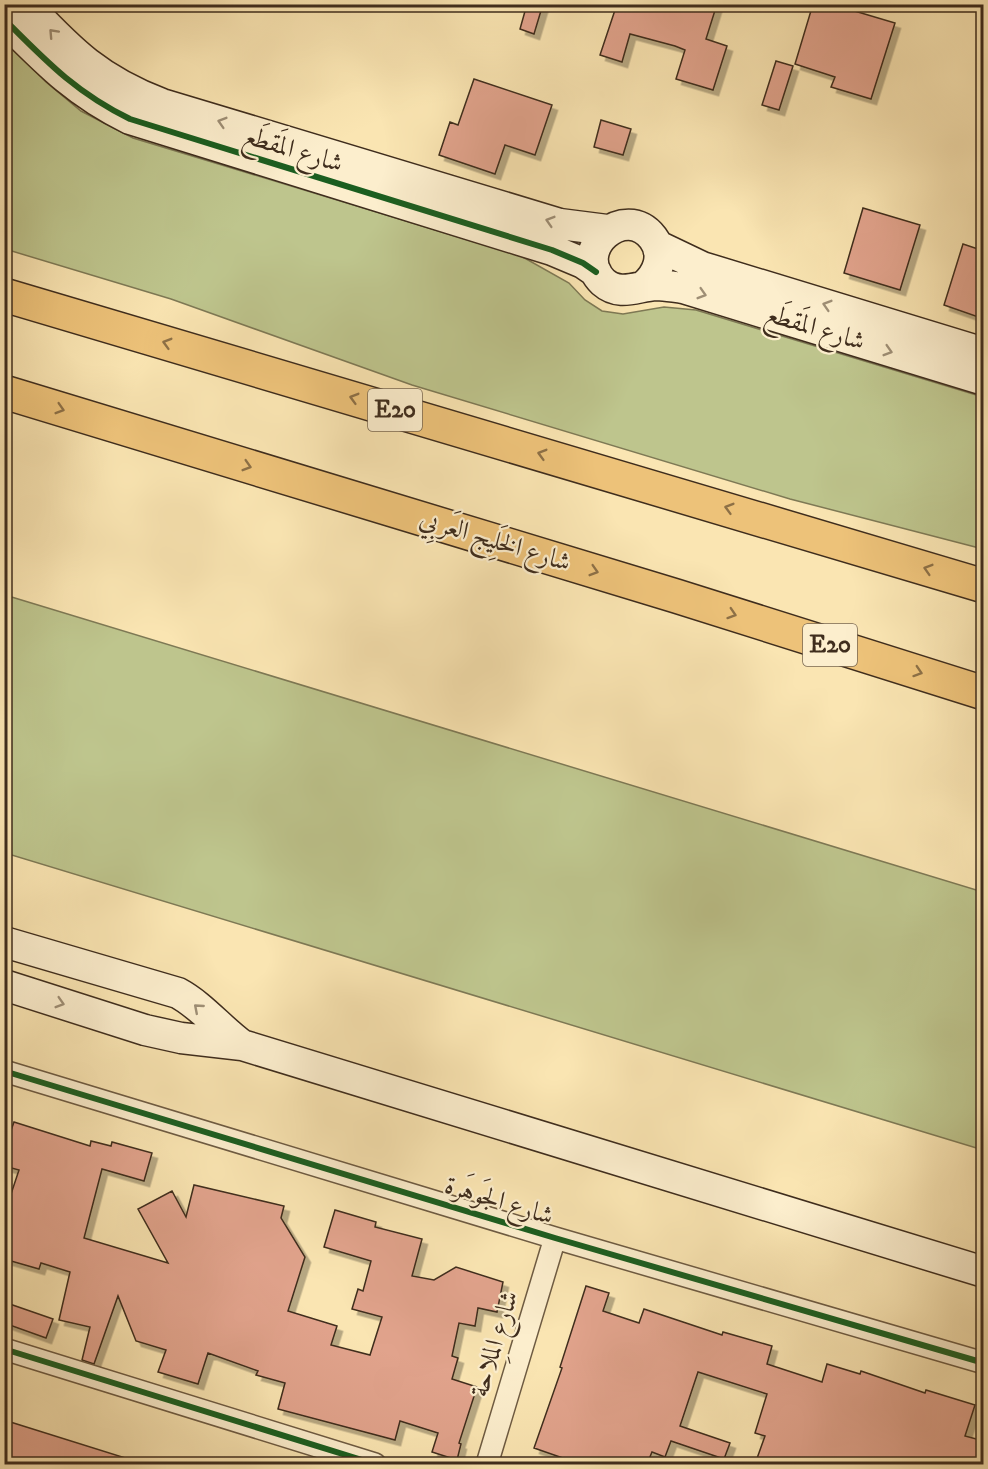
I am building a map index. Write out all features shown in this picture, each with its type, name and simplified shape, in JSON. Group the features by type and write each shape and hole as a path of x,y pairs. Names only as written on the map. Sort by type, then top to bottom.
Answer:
{"highway":[{"name":"E20","path":"4,296 984,586"},
{"name":"شارع الخَلِيج العَربِي","path":"4,392 676,596 984,693"}],"street":[{"name":"شارع المَقطَع","path":"26,4 69,50 90,67 137,94 162,104 560,224 607,230"},
{"name":"شارع المَقطَع","path":"4,19 61,76 106,107 130,119 552,250 583,263 596,272"},
{"path":"623,225 633,225 651,235 658,246 658,268 644,286 631,291 617,290 604,283 596,272 594,249 607,230 623,225"},
{"name":"شارع المَقطَع","path":"658,246 702,267 984,353"},
{"name":"شارع المَقطَع","path":"644,286 683,288 984,380"},
{"path":"4,942 154,985 187,999 242,1046"},
{"path":"130,1024 157,1023 168,1016 170,1003 154,985"},
{"path":"4,986 181,1038 242,1046 984,1272"},
{"name":"شارع الجَوهَرة","path":"4,1071 555,1238 984,1363"},
{"name":"شارع المِلاحة","path":"487,1464 555,1238"},
{"path":"4,1349 375,1464"}],"green space":[{"path":"4,39 46,82 81,111 133,138 521,256 569,283 585,300 602,311 623,314 664,307 696,310 983,397 983,549 790,499 412,385 171,299 5,249"},
{"path":"5,595 983,892 983,1150 5,853"}],"building":[{"path":"527,4 543,4 534,34 520,29"},
{"path":"617,4 717,4 706,39 727,46 713,90 676,79 685,50 675,46 630,34 622,62 600,55"},
{"path":"813,4 831,4 895,23 871,99 831,87 835,77 795,64"},
{"path":"776,61 793,66 779,110 762,105"},
{"path":"474,79 552,105 535,155 505,145 495,174 439,155 450,122 458,125"},
{"path":"601,120 631,129 623,155 594,147"},
{"path":"863,208 920,225 900,290 844,273"},
{"path":"963,244 984,251 984,319 944,305"},
{"path":"14,1122 90,1146 91,1141 111,1146 112,1142 152,1153 144,1181 102,1169 84,1238 168,1263 138,1209 172,1191 186,1217 194,1185 284,1206 281,1218 305,1257 288,1311 337,1326 331,1345 370,1355 382,1317 352,1309 358,1289 363,1291 371,1261 324,1247 335,1210 376,1222 375,1227 422,1239 412,1276 434,1280 456,1267 503,1282 497,1312 478,1308 475,1326 459,1323 452,1356 458,1358 452,1379 477,1387 459,1443 461,1444 457,1460 432,1452 438,1433 400,1421 395,1440 278,1409 285,1383 256,1375 258,1371 208,1353 198,1384 158,1372 166,1350 136,1341 118,1296 94,1364 82,1360 90,1327 59,1320 70,1272 41,1263 39,1269 4,1259 4,1215 19,1170 4,1166 4,1150"},
{"path":"586,1286 609,1293 603,1311 639,1323 644,1309 722,1335 723,1332 772,1346 767,1364 822,1382 827,1364 860,1374 861,1371 925,1393 926,1390 975,1405 965,1436 984,1441 981,1464 755,1464 765,1436 755,1433 767,1394 698,1372 680,1426 730,1443 724,1459 671,1441 665,1457 652,1452 647,1464 580,1464 534,1448 562,1368 560,1367"},
{"path":"4,1302 53,1319 46,1338 4,1323"},
{"path":"4,1420 135,1461 135,1464 4,1464"}],"cycle path":[{"path":"4,19 77,87 130,119 552,250 583,263 596,272"},
{"path":"4,1071 555,1238 984,1363"},
{"path":"4,1349 375,1464"}]}
